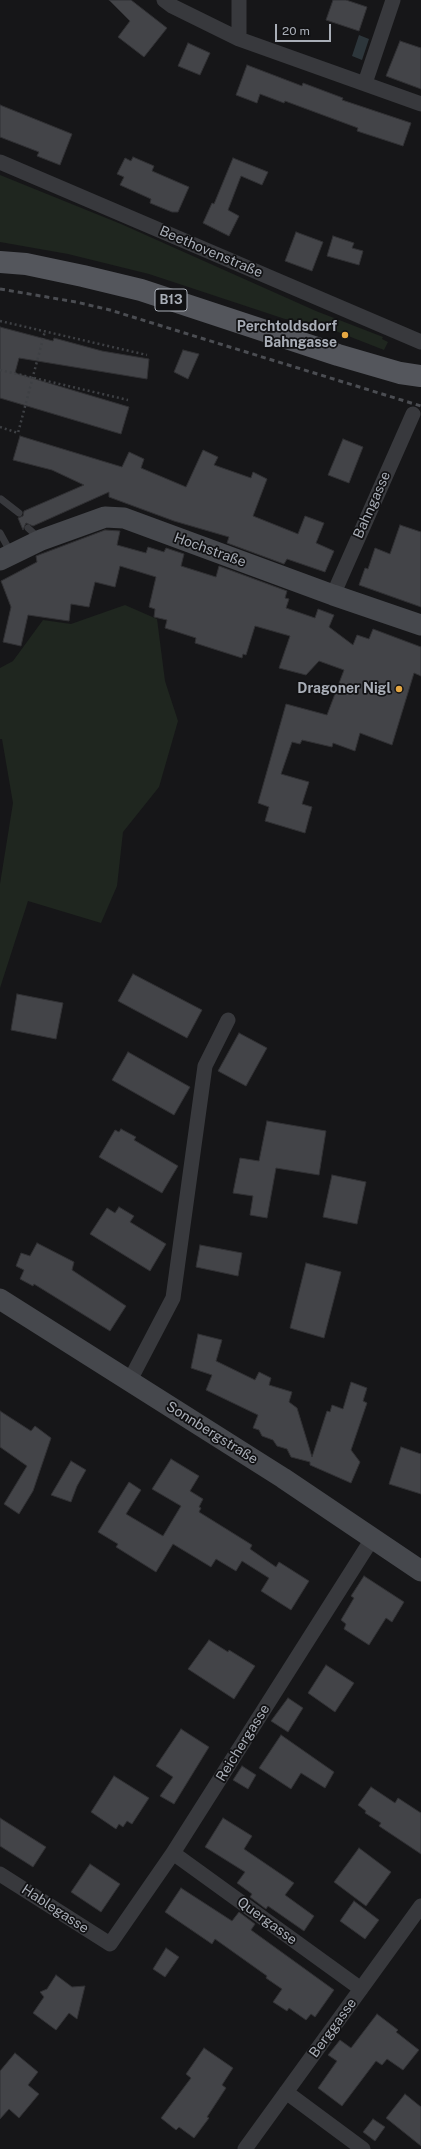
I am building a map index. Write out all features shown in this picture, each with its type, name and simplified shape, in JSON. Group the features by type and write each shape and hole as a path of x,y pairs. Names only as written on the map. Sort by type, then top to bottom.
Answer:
{"main road":[{"name":"B13","path":"0,262 26,264 141,290 338,355 421,376"},
{"name":"Hochstraße","path":"6,557 35,534 105,517 124,518 333,595 421,625"},
{"name":"Sonnbergstraße","path":"0,1299 283,1478 421,1571"}],"street":[{"path":"164,0 172,6 239,39 421,104"},
{"path":"238,0 239,39"},
{"path":"365,83 393,0"},
{"name":"Beethovenstraße","path":"0,162 421,342"},
{"name":"Bahngasse","path":"333,595 412,414"},
{"path":"130,1382 172,1298 205,1066 228,1020"},
{"name":"Reichergasse","path":"110,1944 173,1852 372,1539"},
{"name":"Quergasse","path":"173,1852 361,1989"},
{"name":"Hablegasse","path":"0,1874 110,1944"},
{"name":"Berggasse","path":"245,2149 421,1906"},
{"path":"286,2092 363,2149"}],"lane":[{"path":"1,499 19,513"},
{"path":"0,533 6,557"}],"path":[{"path":"0,321 147,356"},
{"path":"0,427 18,433 45,331"},
{"path":"0,370 128,400"}],"shaded area":[{"path":"359,35 369,39 362,60 352,56"},
{"path":"0,175 121,224 316,311 383,337 382,339 388,342 384,350 315,323 285,319 149,274 68,254 0,242"},
{"path":"125,605 157,619 165,681 178,721 159,787 123,832 117,886 101,923 28,901 0,988 0,884 13,803 2,739 0,739 0,668 13,661 43,620 71,624"}],"building":[{"path":"109,0 131,0 167,28 144,57 118,37 130,21"},
{"path":"333,0 346,0 367,7 359,31 326,20"},
{"path":"400,41 421,48 421,89 386,76"},
{"path":"188,43 210,53 200,75 178,66"},
{"path":"247,65 302,86 303,83 343,98 342,100 411,123 403,146 357,131 358,128 285,101 284,103 260,94 257,103 236,95"},
{"path":"0,105 72,134 60,165 37,156 39,152 0,137"},
{"path":"133,157 154,166 152,171 189,187 178,212 172,212 150,203 151,199 120,185 124,177 117,174 125,158 131,161"},
{"path":"233,158 268,172 262,185 241,176 228,210 239,216 229,236 203,223 212,203 214,204"},
{"path":"296,232 323,242 312,271 285,261"},
{"path":"333,236 354,243 352,248 363,251 359,265 327,256"},
{"path":"0,327 53,341 54,338 102,351 149,359 147,379 19,358 15,373 129,407 121,434 0,398"},
{"path":"183,350 199,354 188,379 174,372"},
{"path":"20,436 122,467 129,452 144,459 141,468 186,487 203,450 218,457 214,465 251,478 253,472 267,479 253,516 298,534 305,516 324,523 316,543 334,551 325,572 287,559 284,564 227,543 229,537 174,521 109,497 109,492 33,526 26,523 23,530 18,518 23,516 24,511 84,485 52,470 13,460"},
{"path":"343,439 363,447 349,483 328,475"},
{"path":"400,525 421,532 421,607 359,585 365,568 368,569 375,548 390,554"},
{"path":"105,530 120,531 117,545 146,553 148,547 164,552 166,548 184,554 181,566 216,577 219,566 287,591 285,598 289,599 286,608 315,618 318,609 334,615 329,627 353,645 357,635 369,639 373,629 421,647 421,676 414,673 392,745 360,733 355,751 333,743 332,747 302,740 300,744 292,742 281,774 309,782 302,804 312,807 305,833 265,821 269,807 258,803 286,704 327,715 344,670 319,661 306,675 279,668 290,636 255,626 246,655 243,654 242,658 195,643 196,638 165,628 167,620 154,617 155,609 149,607 156,577 120,566 115,587 95,582 89,607 71,604 69,621 28,615 21,646 3,642 11,607 1,581 37,562 36,556"},
{"path":"133,974 202,1010 187,1038 118,1001"},
{"path":"17,994 63,1003 56,1039 11,1030"},
{"path":"239,1033 267,1048 246,1086 218,1071"},
{"path":"128,1052 190,1087 174,1115 112,1080"},
{"path":"267,1121 326,1131 319,1175 276,1168 267,1218 250,1215 253,1196 233,1193 240,1158 259,1161"},
{"path":"121,1129 136,1137 134,1140 178,1166 162,1193 99,1157 115,1130 119,1132"},
{"path":"332,1175 366,1182 357,1224 323,1217"},
{"path":"119,1207 134,1216 130,1222 166,1244 150,1271 90,1234 107,1208 115,1213"},
{"path":"37,1243 74,1262 72,1270 126,1306 110,1331 34,1284 33,1286 20,1279 24,1270 16,1266 21,1253 30,1256"},
{"path":"200,1245 242,1253 238,1276 196,1267"},
{"path":"306,1263 341,1272 324,1338 290,1328"},
{"path":"198,1334 222,1340 216,1361 255,1380 259,1372 271,1378 269,1385 292,1392 289,1402 297,1408 312,1457 327,1411 330,1412 332,1405 343,1409 351,1382 367,1388 363,1401 367,1403 351,1450 360,1462 351,1483 310,1465 310,1462 291,1457 287,1449 277,1446 273,1440 262,1436 259,1430 253,1428 258,1415 206,1390 212,1375 191,1368"},
{"path":"0,1411 31,1431 35,1426 51,1438 33,1491 19,1514 4,1504 27,1466 0,1447"},
{"path":"401,1447 421,1454 421,1494 389,1484"},
{"path":"171,1459 199,1476 190,1491 203,1499 199,1507 201,1508 199,1512 252,1545 250,1549 276,1567 279,1562 309,1581 291,1610 261,1591 269,1578 242,1561 236,1571 216,1559 211,1567 173,1544 156,1572 116,1547 118,1544 98,1532 129,1482 141,1490 126,1514 163,1536 181,1506 152,1489"},
{"path":"71,1461 86,1470 77,1486 71,1502 51,1495"},
{"path":"364,1576 404,1602 392,1622 386,1618 369,1645 344,1629 346,1624 341,1620 354,1598 351,1596"},
{"path":"209,1640 255,1666 234,1699 188,1669"},
{"path":"326,1665 354,1683 335,1712 308,1693"},
{"path":"288,1698 303,1708 288,1732 271,1721"},
{"path":"181,1729 209,1747 174,1804 160,1796 173,1777 156,1766"},
{"path":"281,1735 334,1772 325,1788 301,1773 291,1789 259,1768"},
{"path":"242,1766 256,1775 248,1789 233,1780"},
{"path":"114,1776 149,1798 132,1824 127,1821 123,1827 119,1824 116,1829 91,1812"},
{"path":"371,1787 395,1803 398,1798 421,1813 421,1854 379,1826 381,1823 365,1813 366,1811 358,1805"},
{"path":"0,1818 46,1847 33,1867 0,1846"},
{"path":"223,1818 252,1836 244,1849 294,1883 285,1895 314,1916 304,1931 268,1906 266,1909 250,1897 252,1894 237,1883 245,1872 205,1847"},
{"path":"359,1848 391,1872 366,1906 334,1882"},
{"path":"90,1864 120,1884 101,1912 71,1892"},
{"path":"181,1888 232,1921 239,1912 255,1924 251,1930 334,1990 315,2017 311,2014 306,2020 289,2008 287,2011 273,2002 282,1989 266,1978 267,1976 215,1939 212,1944 165,1912"},
{"path":"354,1901 379,1920 365,1939 340,1921"},
{"path":"166,1948 179,1957 165,1977 153,1969"},
{"path":"56,1975 72,1987 85,1986 77,2019 69,2013 56,2030 33,2013 44,1997 40,1992 47,1989"},
{"path":"377,2014 398,2030 396,2032 419,2050 403,2070 387,2059 382,2065 376,2061 342,2106 318,2088 337,2061 328,2055 340,2040 351,2048"},
{"path":"204,2048 233,2068 222,2085 226,2088 207,2117 209,2118 194,2138 179,2127 176,2130 161,2118 191,2078 186,2074"},
{"path":"15,2053 38,2072 28,2085 39,2094 19,2118 9,2109 0,2119 0,2071"},
{"path":"405,2094 421,2107 421,2146 386,2118"},
{"path":"373,2119 385,2127 375,2141 363,2132"}],"railway":[{"path":"0,289 76,302 110,310 421,406"}],"place":[{"name":"Perchtoldsdorf Bahngasse","path":"345,335"},
{"name":"Dragoner Nigl","path":"399,689"}]}
